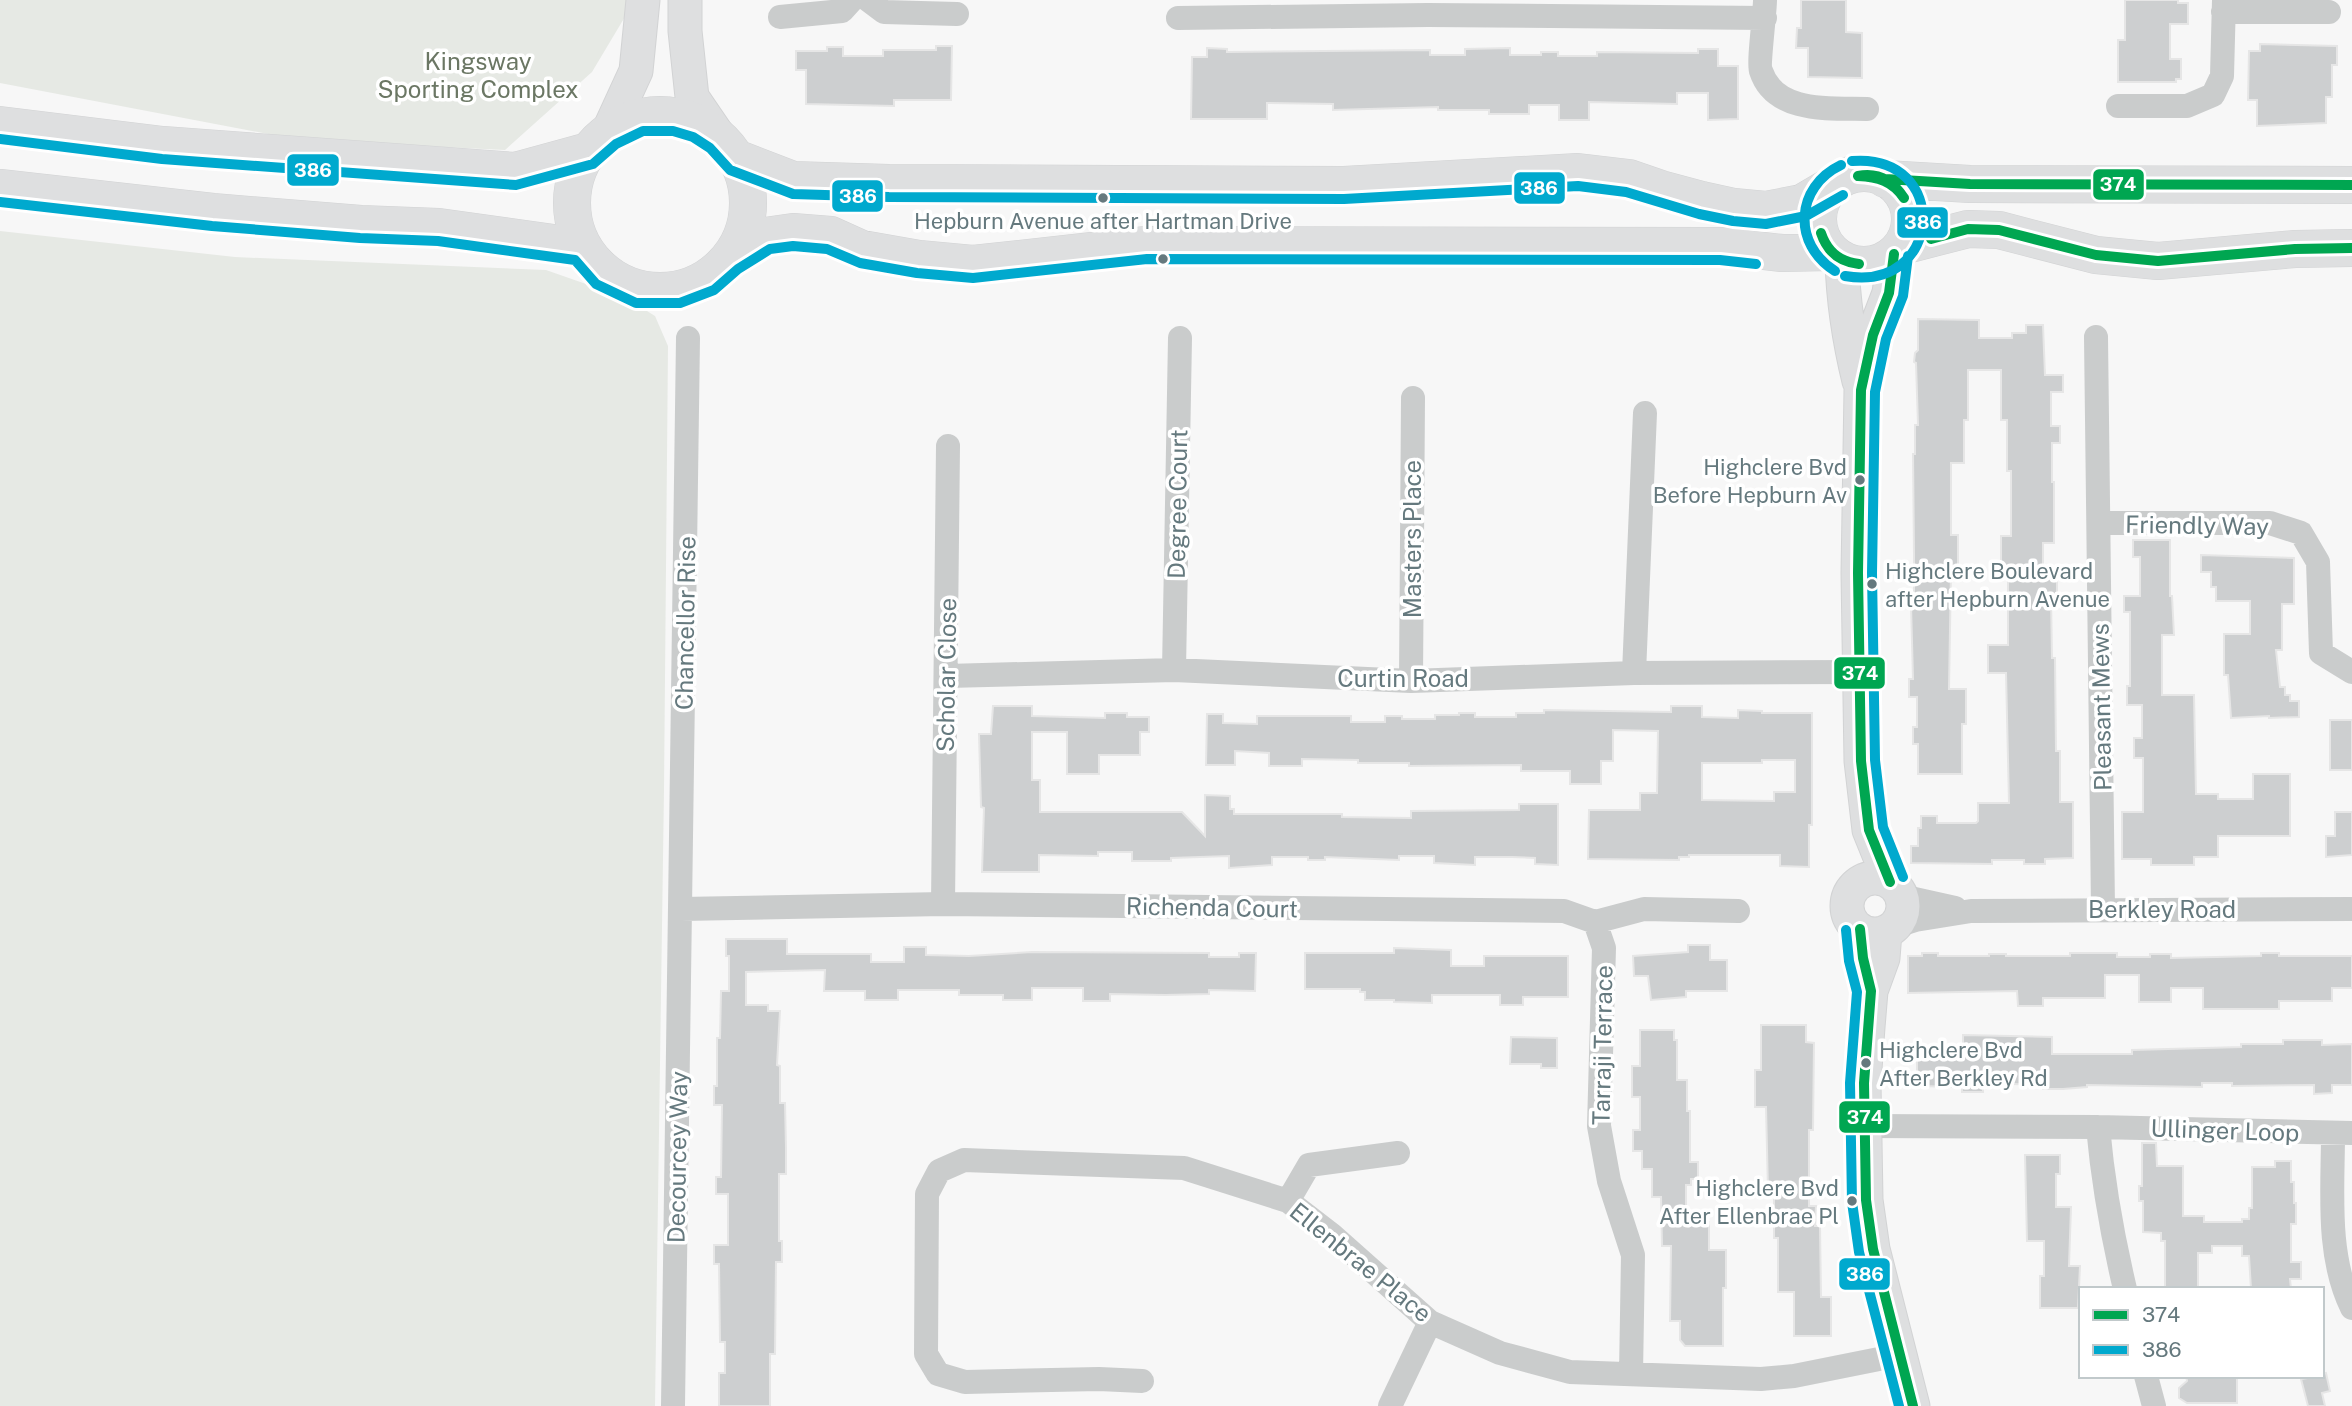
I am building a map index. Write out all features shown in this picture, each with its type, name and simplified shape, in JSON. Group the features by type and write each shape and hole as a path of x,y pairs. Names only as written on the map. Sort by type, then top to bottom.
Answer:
{"main road":[{"path":"0,125 163,145 516,171 598,141 640,117 676,117 699,124 728,148 793,180 889,183 1344,185 1578,172 1629,178 1702,200 1766,210 1802,203 1852,175 1869,174 1885,179 1970,184 2352,185"},
{"path":"598,141 578,170 571,198 573,224 582,247 604,272 636,289 675,290 707,278 730,258 765,236 793,232 831,235 862,249 919,259 973,264 1146,245 1708,246 1836,256 1864,265 1880,262 1898,250 1968,229 1999,229 2096,255 2158,261 2295,249 2352,248"},
{"path":"728,148 745,179 748,207 744,231 730,258"},
{"path":"1885,179 1902,194 1910,214 1907,236 1898,250"},
{"path":"1836,183 1825,195 1819,210 1818,226 1824,241 1836,256"},
{"path":"0,188 213,212 361,224 439,226 582,247"}],"street":[{"path":"598,141 636,71 643,0"},
{"path":"685,0 685,31 692,97 728,148"},
{"path":"780,17 842,11 852,0"},
{"path":"868,0 884,12 957,14"},
{"path":"2118,106 2187,106 2213,95 2222,76 2223,6 2329,12"},
{"path":"1178,18 1428,8 1765,9 1760,70 1773,90 1798,106 1867,109"},
{"path":"1898,250 1889,293 1873,335 1861,390 1858,560 1861,761 1882,908 1883,958 1871,991 1864,1083 1866,1200 1872,1249 1913,1406"},
{"path":"1836,256 1848,333 1861,390"},
{"name":"Pleasant Mews","path":"2096,337 2103,909"},
{"name":"Chancellor Rise","path":"681,909 688,338"},
{"name":"Degree Court","path":"1174,670 1180,338"},
{"name":"Masters Place","path":"1411,681 1413,398"},
{"path":"1634,673 1645,412"},
{"name":"Scholar Close","path":"943,904 948,446"},
{"name":"Friendly Way","path":"2099,523 2270,523 2301,533 2318,562 2320,653 2352,672"},
{"name":"Curtin Road","path":"947,676 1174,670 1411,681 1634,673 1860,673"},
{"name":"Richenda Court","path":"681,909 943,904 1564,911 1595,922"},
{"name":"Berkley Road","path":"1882,908 1971,911 2352,909"},
{"name":"Decourcey Way","path":"673,1406 681,909"},
{"path":"1595,922 1644,909 1738,911"},
{"name":"Tarraji Terrace","path":"1595,922 1604,947 1599,1126 1609,1181 1633,1255 1631,1374"},
{"name":"Ullinger Loop","path":"1865,1126 2098,1127 2342,1133"},
{"path":"2098,1127 2102,1179 2125,1287"},
{"path":"2342,1133 2333,1226 2342,1288 2352,1308"},
{"path":"1288,1201 1309,1164 1398,1153"},
{"name":"Ellenbrae Place","path":"1142,1381 1099,1379 965,1382 938,1374 926,1353 927,1194 939,1171 964,1160 1184,1168 1288,1201 1430,1322 1500,1353 1570,1372 1761,1379 1794,1376 1899,1355"},
{"path":"1390,1406 1430,1322"},
{"path":"2147,1378 2154,1406"}],"green space":[{"name":"Kingsway Sporting Complex","path":"0,0 635,0 592,72 505,150 300,140 0,83"},
{"path":"0,231 235,257 546,270 626,298 655,316 668,346 655,1406 0,1406"}],"building":[{"path":"1801,0 1846,0 1846,32 1862,33 1862,78 1808,77 1808,48 1796,48 1797,28 1801,28"},
{"path":"2125,0 2178,0 2178,3 2188,3 2188,24 2170,24 2170,59 2181,59 2181,79 2176,79 2176,82 2118,82 2118,40 2125,40"},
{"path":"2260,44 2337,46 2337,65 2332,65 2332,97 2326,97 2326,123 2257,126 2257,100 2248,100 2249,51 2260,51"},
{"path":"936,46 952,46 951,100 894,100 894,106 806,104 806,70 796,70 796,51 827,51 827,47 843,47 843,56 883,56 883,50 936,50"},
{"path":"1207,48 1227,49 1227,52 1430,50 1430,55 1465,55 1465,49 1510,48 1510,55 1558,52 1558,56 1597,56 1597,52 1698,53 1698,49 1718,49 1718,66 1738,66 1738,119 1708,120 1708,93 1677,93 1677,104 1589,102 1589,120 1559,120 1559,105 1529,105 1529,114 1489,114 1489,110 1438,110 1438,107 1333,110 1333,104 1267,103 1267,119 1191,119 1192,57 1207,57"},
{"path":"1918,319 1979,320 1979,338 2012,338 2012,333 2026,333 2026,325 2043,325 2045,375 2063,375 2063,392 2051,392 2051,426 2060,426 2060,443 2052,443 2054,543 2043,543 2043,579 2057,579 2057,596 2051,596 2056,751 2060,751 2060,802 2073,802 2073,858 2045,859 2045,864 2024,864 2024,860 1992,860 1992,864 1911,863 1911,846 1918,846 1921,816 1937,816 1937,823 1976,823 1978,803 2009,803 2006,673 1988,673 1988,645 2008,645 2008,572 2001,572 2001,536 2011,536 2011,471 2007,471 2007,420 2001,420 2001,370 1968,370 1968,420 1964,420 1964,463 1951,463 1951,535 1958,535 1958,570 1951,570 1949,689 1966,689 1966,724 1962,724 1962,774 1918,774 1918,744 1913,744 1913,727 1917,727 1917,697 1909,697 1909,679 1913,679 1913,454 1915,425 1918,425 1914,362 1918,350"},
{"path":"2133,540 2170,540 2170,596 2174,635 2162,635 2162,695 2194,695 2196,794 2218,794 2218,799 2253,799 2253,774 2290,774 2290,836 2218,836 2218,857 2194,857 2194,865 2151,865 2151,859 2122,859 2122,812 2143,812 2143,758 2134,758 2134,738 2142,738 2142,705 2127,705 2127,686 2130,686 2130,612 2124,612 2124,596 2140,596 2140,557 2133,557"},
{"path":"2201,555 2294,558 2294,604 2282,604 2282,650 2276,650 2280,687 2285,687 2285,695 2290,695 2290,701 2299,701 2299,717 2231,718 2228,675 2224,675 2224,634 2250,634 2250,601 2216,601 2216,587 2211,587 2211,572 2201,572"},
{"path":"993,706 1032,706 1032,716 1105,718 1105,713 1127,713 1127,717 1149,717 1149,732 1140,732 1140,755 1099,755 1099,774 1067,774 1067,732 1032,732 1032,780 1040,780 1040,812 1182,812 1205,836 1205,795 1230,796 1230,809 1234,809 1234,814 1342,814 1342,817 1411,818 1411,811 1519,810 1519,804 1558,804 1558,865 1535,864 1535,858 1512,857 1475,857 1475,865 1434,863 1434,856 1399,856 1399,860 1325,857 1325,860 1308,860 1308,857 1272,857 1272,865 1229,868 1229,856 1132,861 1132,852 1098,852 1098,856 1039,855 1039,872 982,872 984,808 981,807 979,734 991,734"},
{"path":"1671,706 1702,706 1702,717 1738,718 1738,710 1812,713 1812,825 1809,825 1809,867 1780,866 1780,855 1689,855 1679,857 1679,860 1588,859 1589,810 1640,810 1640,793 1657,793 1658,731 1613,730 1613,761 1601,761 1601,784 1570,784 1570,771 1521,771 1521,765 1409,766 1409,763 1302,759 1302,766 1269,766 1269,753 1235,751 1235,765 1206,765 1207,714 1223,714 1223,723 1257,724 1257,716 1351,716 1351,722 1385,722 1385,716 1435,719 1435,715 1475,713 1475,717 1516,717 1516,713 1544,713 1544,710 1671,712","holes":["1795,760 1795,792 1774,792 1774,801 1702,800 1702,763"]},
{"path":"2330,720 2352,720 2352,770 2330,770"},
{"path":"2335,812 2352,812 2352,855 2326,857 2326,836 2335,836"},
{"path":"726,939 787,939 787,954 871,954 871,962 904,962 904,947 926,947 926,955 969,956 1032,952 1209,953 1209,957 1239,957 1239,953 1256,953 1255,991 1209,990 1209,994 1165,995 1110,994 1110,1001 1083,1001 1083,988 1032,988 1032,1000 1003,1000 1003,995 959,995 959,990 898,990 898,1000 865,1000 865,991 824,991 825,970 746,972 746,1005 768,1005 768,1011 780,1011 777,1065 780,1066 780,1103 785,1103 786,1148 786,1174 779,1174 779,1241 782,1241 782,1262 776,1262 775,1354 770,1354 770,1406 719,1406 719,1373 725,1373 725,1342 720,1342 719,1264 714,1264 714,1245 728,1245 728,1194 716,1194 716,1177 721,1177 722,1105 714,1105 714,1086 717,1086 721,991 729,991"},
{"path":"1688,945 1710,945 1710,960 1727,960 1727,991 1686,991 1686,997 1651,1000 1648,976 1634,976 1633,956 1688,952"},
{"path":"1394,948 1451,950 1451,966 1484,966 1484,956 1568,956 1568,997 1523,997 1523,1005 1500,1005 1500,995 1432,995 1432,1003 1394,1002 1365,1000 1365,992 1360,992 1360,989 1305,989 1305,953 1394,953"},
{"path":"1922,953 1938,953 1938,956 2070,956 2070,953 2117,953 2117,957 2171,954 2171,958 2261,956 2261,953 2279,953 2279,956 2352,956 2352,988 2332,988 2332,1001 2279,1001 2279,1009 2203,1009 2203,988 2171,988 2171,1002 2139,1002 2139,975 2105,975 2105,998 2043,998 2043,1006 2018,1006 2017,991 1908,993 1908,956 1922,956"},
{"path":"1761,1025 1806,1025 1806,1042 1814,1043 1813,1130 1809,1130 1809,1206 1816,1206 1815,1226 1820,1226 1821,1297 1831,1297 1831,1336 1794,1336 1794,1292 1778,1292 1778,1238 1774,1238 1774,1191 1768,1191 1766,1107 1755,1107 1755,1070 1761,1070"},
{"path":"1640,1030 1674,1030 1674,1040 1677,1040 1677,1080 1687,1080 1690,1162 1698,1162 1698,1179 1691,1179 1691,1185 1686,1185 1686,1216 1701,1216 1701,1222 1709,1222 1709,1250 1726,1250 1723,1346 1685,1346 1680,1340 1680,1321 1670,1321 1671,1246 1662,1246 1661,1197 1652,1197 1652,1169 1642,1169 1642,1151 1633,1151 1633,1130 1640,1130 1640,1097 1632,1097 1632,1066 1640,1066"},
{"path":"1963,1035 2052,1037 2052,1054 2132,1054 2132,1050 2241,1047 2241,1044 2283,1044 2283,1040 2322,1040 2322,1045 2352,1044 2352,1085 2332,1085 2332,1093 2314,1094 2314,1085 2232,1086 2232,1083 2202,1083 2202,1087 2087,1085 2043,1089 2043,1085 1983,1083 1983,1092 1962,1092 1962,1087 1917,1086 1917,1048 1963,1048"},
{"path":"1511,1037 1557,1038 1557,1068 1541,1068 1541,1064 1510,1064"},
{"path":"2142,1143 2156,1143 2157,1166 2183,1166 2183,1216 2204,1216 2204,1222 2242,1222 2242,1219 2249,1219 2249,1208 2252,1208 2252,1167 2275,1167 2275,1161 2291,1161 2296,1224 2291,1224 2291,1262 2301,1262 2301,1279 2290,1279 2291,1287 2251,1287 2249,1256 2242,1256 2242,1246 2212,1246 2212,1253 2198,1253 2198,1287 2165,1287 2165,1241 2161,1241 2161,1233 2143,1232 2143,1201 2139,1201 2139,1186 2142,1186"},
{"path":"2025,1155 2060,1155 2060,1174 2056,1174 2056,1207 2071,1207 2069,1266 2080,1266 2078,1308 2040,1308 2044,1241 2027,1241"},
{"path":"2324,1374 2330,1391 2322,1393 2325,1406 2308,1406 2301,1379 2324,1378"},
{"path":"2186,1378 2237,1378 2237,1403 2187,1403 2179,1398 2179,1388 2187,1381"}],"transit line":[{"name":"386","path":"0,139 162,159 516,185 593,164 616,144 643,131 673,131 693,137 710,148 730,170 793,194 889,197 1344,199 1578,186 1626,192 1699,214 1766,224 1806,216 1843,195"},
{"name":"386","path":"1845,276 1878,276 1902,264 1917,245 1923,222 1919,198 1907,178 1884,164 1852,161"},
{"name":"386","path":"1835,271 1821,260 1811,246 1805,216 1815,187 1841,165"},
{"name":"374","path":"1858,176 1872,175 1884,179 1904,198"},
{"name":"374","path":"1858,176 1884,181 1904,198"},
{"name":"374","path":"1885,179 1970,184 2352,185"},
{"name":"386","path":"0,202 212,226 360,238 438,241 575,260 596,284 636,303 680,303 714,290 738,269 770,249 793,246 827,249 860,263 917,273 973,278 1147,259 1720,260 1756,264"},
{"name":"374","path":"1931,239 1968,229 1999,230 2096,255 2158,261 2295,249 2352,248"},
{"name":"374","path":"1821,233 1835,254 1846,261 1859,264"},
{"name":"374","path":"1890,882 1869,830 1861,761 1858,573 1861,390 1873,335 1889,293 1894,254"},
{"name":"386","path":"1903,877 1883,827 1875,760 1872,573 1875,392 1886,339 1903,296 1908,256"},
{"name":"374","path":"1860,929 1863,958 1871,991 1864,1083 1866,1200 1873,1249 1913,1406"},
{"name":"386","path":"1846,930 1849,961 1857,992 1850,1083 1852,1202 1859,1252 1899,1406"}],"place":[{"name":"Hepburn Avenue after Hartman Drive","path":"1103,198"},
{"name":"Highclere Bvd Before Hepburn Av","path":"1860,480"},
{"name":"Highclere Boulevard after Hepburn Avenue","path":"1872,584"},
{"name":"Highclere Bvd After Berkley Rd","path":"1866,1063"},
{"name":"Highclere Bvd After Ellenbrae Pl","path":"1852,1201"}]}
